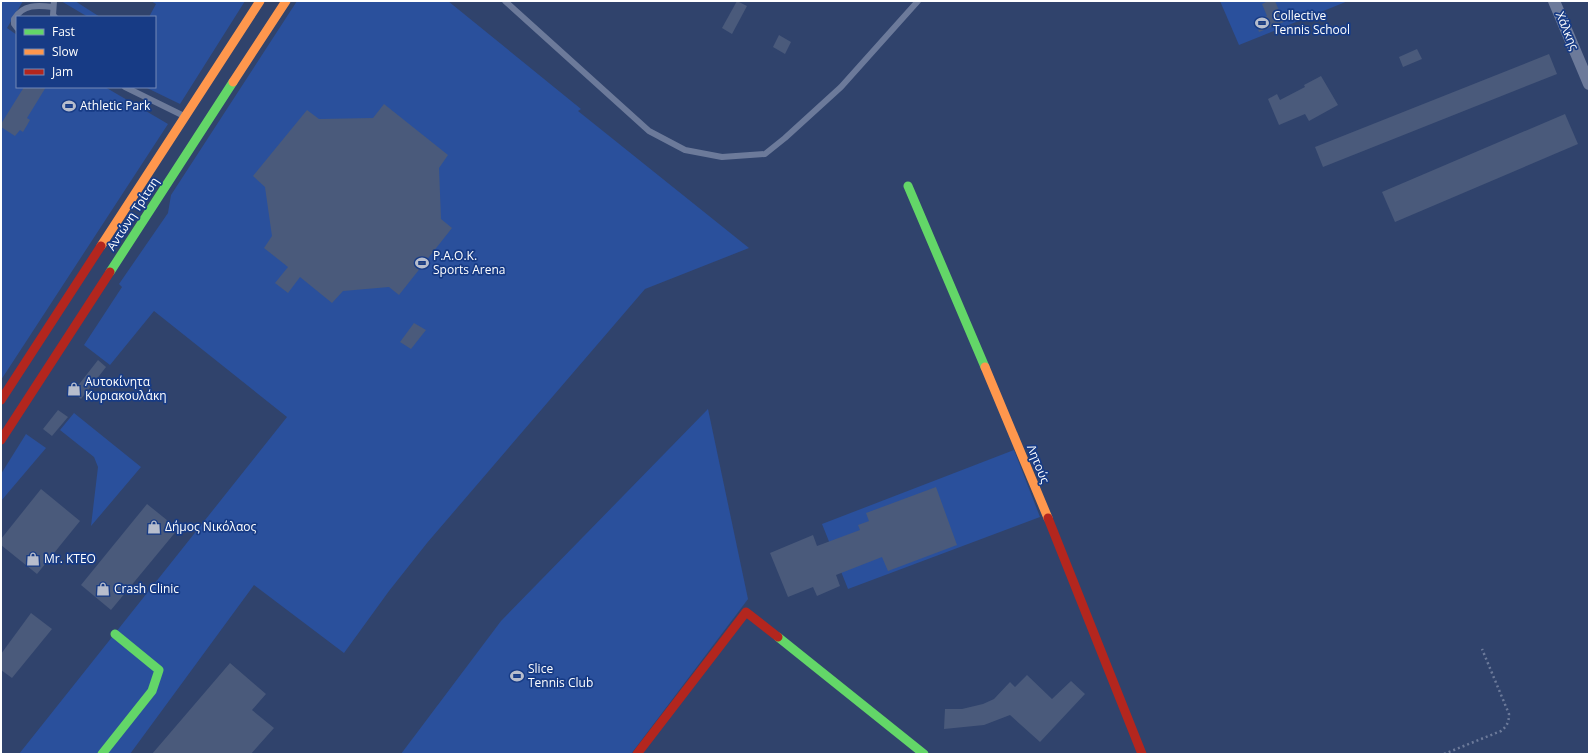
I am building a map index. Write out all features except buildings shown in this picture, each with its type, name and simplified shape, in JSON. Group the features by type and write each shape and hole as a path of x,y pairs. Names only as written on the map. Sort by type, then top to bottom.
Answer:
{"street":[{"name":"Αντώνη Τρίτση","path":"1,400 260,1"},
{"name":"Αντώνη Τρίτση","path":"1,440 286,1"},
{"name":"Χάλκης","path":"1554,1 1589,84"},
{"name":"Λητούς","path":"908,186 981,357 1104,654 1142,754"},
{"path":"637,754 746,612 924,754"},
{"path":"102,754 152,691 160,670 115,634"}],"lane":[{"path":"505,1 649,131 685,150 722,157 765,154 785,138 841,87 918,1"},
{"path":"18,16 28,8 37,5 54,4 55,16"},
{"path":"16,17 14,19 14,24 16,27"},
{"path":"127,88 186,116"}],"path":[{"path":"1444,754 1501,731 1506,727 1509,714 1482,649"}],"shaded area":[{"path":"1,1 23,1 7,28 16,34 16,88 107,88 168,124 1,380"},
{"path":"61,1 75,1 98,16 86,16"},
{"path":"151,1 245,1 180,104 147,88 156,88 156,16 150,16 156,4"},
{"name":"P.A.O.K. Sports Arena","path":"297,1 448,1 581,109 578,111 749,248 645,289 427,543 389,591 344,653 254,585 130,754 19,754 287,417 154,311 110,365 84,345 122,287 119,284 168,213 171,195"},
{"name":"Collective Tennis School","path":"1220,1 1348,1 1239,45"},
{"path":"708,409 748,599 631,754 401,754 501,621"},
{"path":"74,413 141,467 91,526 98,467 94,457 60,430"},
{"path":"26,434 46,448 1,501 1,474"},
{"path":"1014,450 1040,517 848,589 822,524"}],"traffic: fast":[{"path":"110,272 233,82"},
{"path":"908,186 985,367"},
{"path":"102,754 152,691 159,670 115,634"},
{"path":"778,637 924,754"}],"traffic: slow":[{"path":"101,246 260,1"},
{"path":"233,82 286,1"},
{"path":"985,367 1048,518"}],"traffic: jam":[{"path":"1,400 101,246"},
{"path":"1,440 110,272"},
{"path":"1048,518 1142,754"},
{"path":"637,754 746,612 778,637"}],"place":[{"name":"Collective Tennis School","path":"1262,23"},
{"name":"Athletic Park","path":"69,106"},
{"name":"P.A.O.K. Sports Arena","path":"422,263"},
{"name":"Αυτοκίνητα Κυριακουλάκη","path":"74,389"},
{"name":"Δήμος Νικόλαος","path":"154,527"},
{"name":"Mr. KTEO","path":"33,559"},
{"name":"Crash Clinic","path":"103,589"},
{"name":"Slice Tennis Club","path":"517,676"}]}
